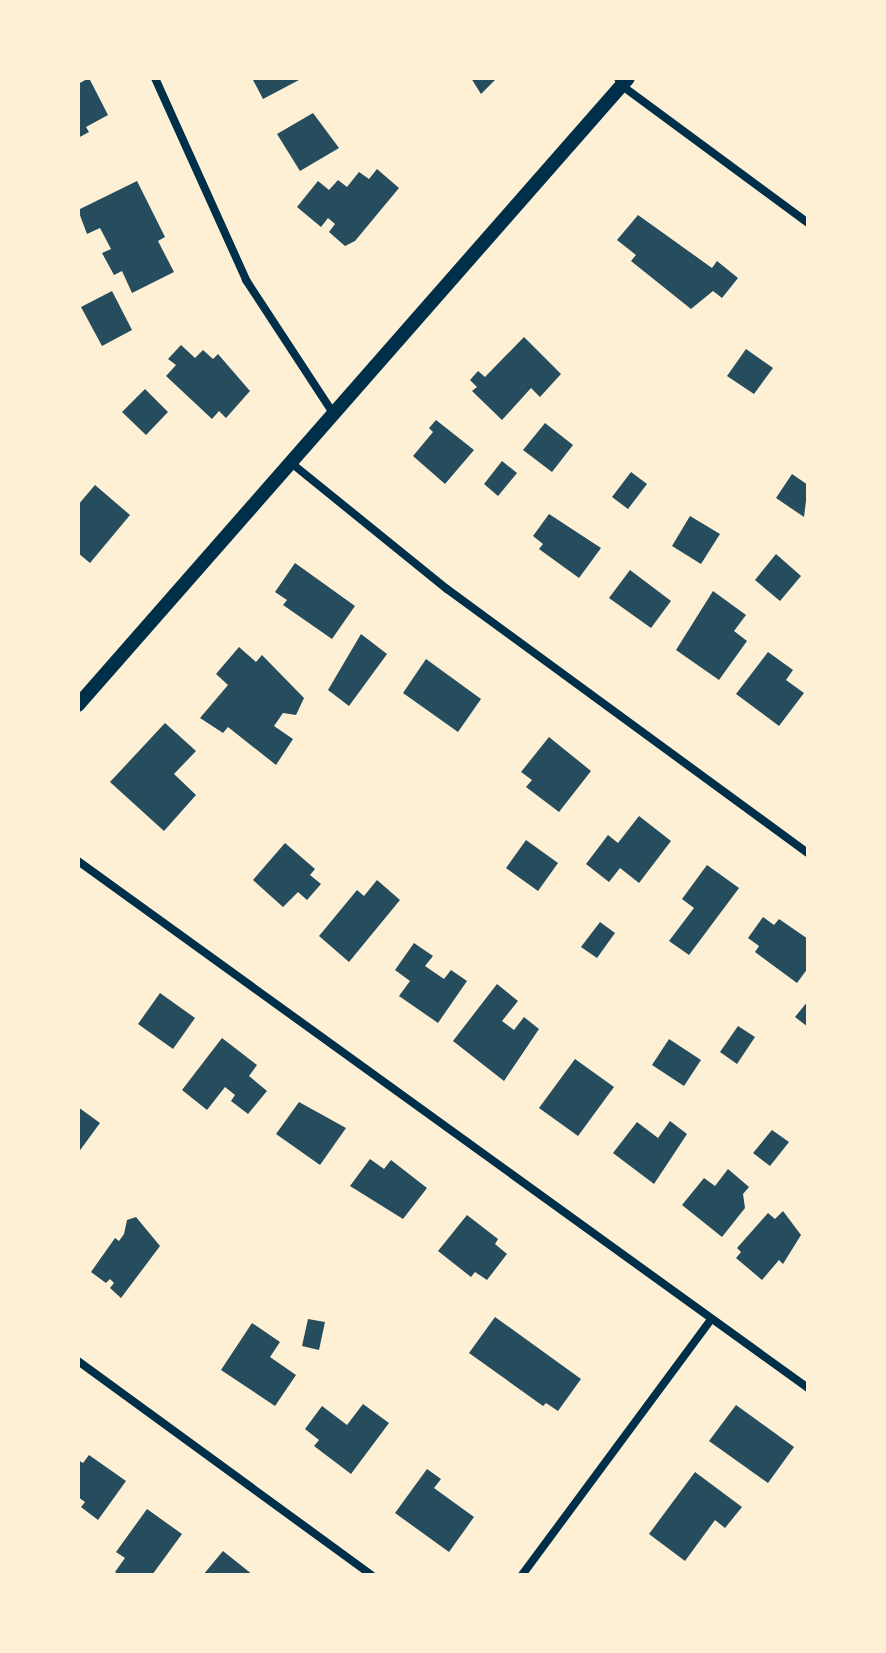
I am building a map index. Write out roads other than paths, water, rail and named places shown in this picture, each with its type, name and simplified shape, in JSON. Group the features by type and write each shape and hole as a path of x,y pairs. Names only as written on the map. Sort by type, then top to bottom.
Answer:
{"street":[{"path":"155,78 246,280 333,413"},
{"path":"78,705 622,80 808,223"},
{"path":"290,462 447,589 808,853"},
{"path":"78,861 808,1388"},
{"path":"522,1575 711,1320"},
{"path":"78,1361 371,1575"}]}
